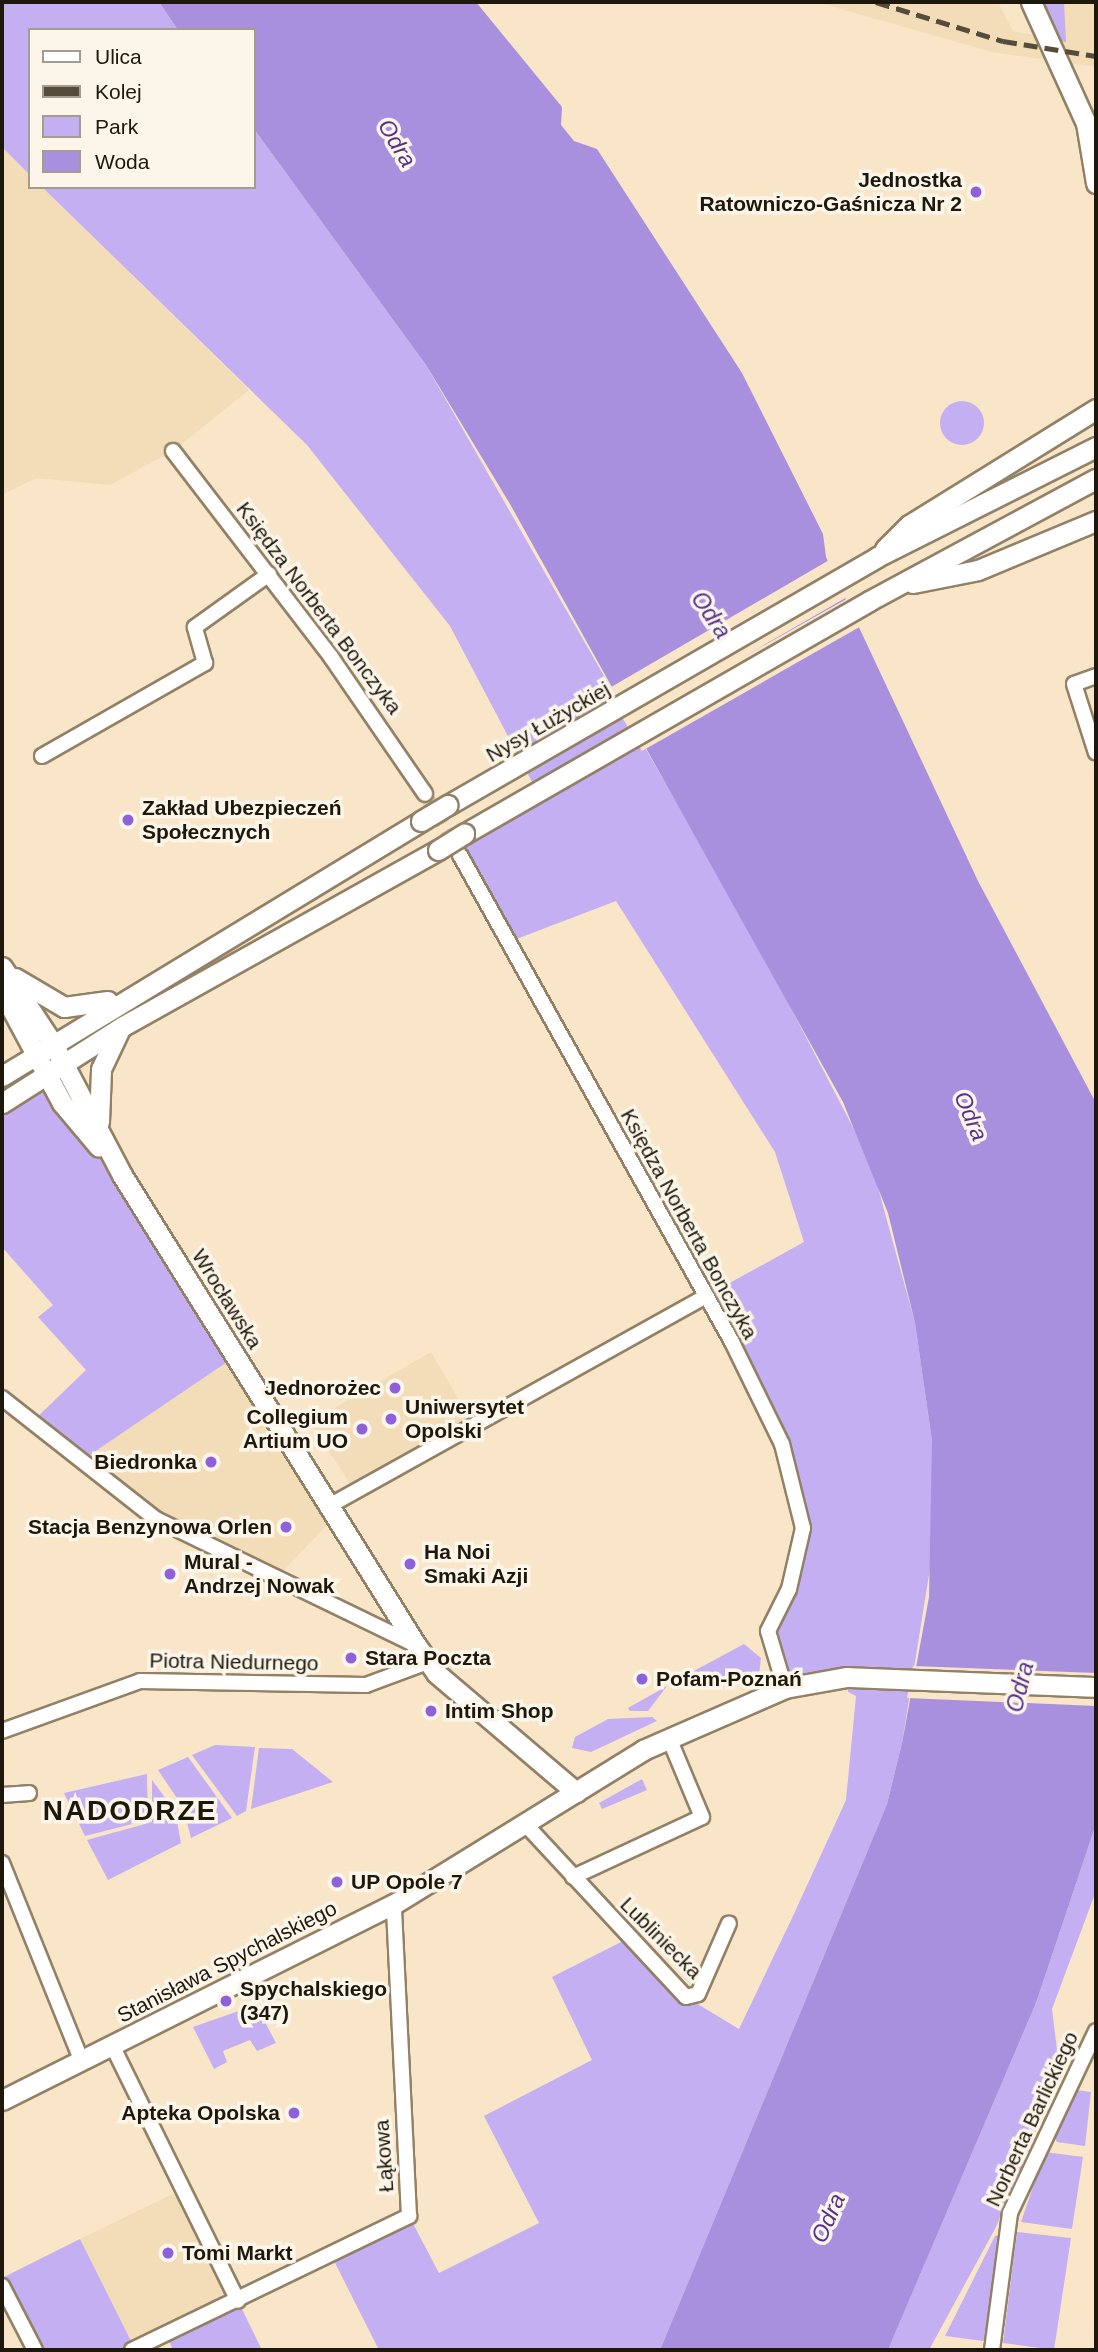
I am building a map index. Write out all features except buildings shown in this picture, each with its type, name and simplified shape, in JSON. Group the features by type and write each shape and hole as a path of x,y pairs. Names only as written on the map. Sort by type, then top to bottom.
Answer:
{"main road":[{"path":"1031,2 1091,127 1096,183"},
{"path":"914,533 1096,409"},
{"name":"Nysy Łużyckiej","path":"2,1076 421,821 914,533 943,526 1096,447"},
{"path":"2,1103 123,1026 438,850 895,586 1096,479"},
{"path":"895,586 978,570 1096,521"},
{"path":"3,968 70,1009 142,989"},
{"name":"Wrocławska","path":"3,968 53,1044 122,1175 416,1645 428,1661 576,1792"},
{"name":"Wrocławska","path":"2,991 46,1076 122,1175"},
{"path":"101,1134 97,1084 123,1026"},
{"name":"Stanisława Spychalskiego","path":"2,2100 394,1903 527,1826 576,1792 669,1738 785,1688 847,1677 1096,1687"}],"street":[{"name":"Księdza Norberta Bonczyka","path":"173,451 269,574 425,794"},
{"path":"42,756 205,663 195,627 269,574"},
{"path":"1096,676 1074,684 1096,753"},
{"name":"Księdza Norberta Bonczyka","path":"460,855 706,1296 763,1404 800,1499 798,1559 768,1631 785,1688"},
{"path":"329,1506 706,1296"},
{"path":"2,1398 156,1520 416,1645"},
{"name":"Piotra Niedurnego","path":"2,1731 157,1678 380,1682 428,1661"},
{"path":"573,1877 702,1817 669,1738"},
{"path":"2,1795 29,1793"},
{"name":"Lubliniecka","path":"527,1826 686,1997 698,1994 729,1923"},
{"path":"2,1863 81,2060"},
{"name":"Łąkowa","path":"132,2350 409,2216 394,1903"},
{"name":"Norberta Barlickiego","path":"992,2350 1010,2213 1096,2031"},
{"path":"112,2045 238,2301"},
{"path":"2,2287 35,2350"}],"shaded area":[{"path":"816,2 998,2 1013,31 1065,41 1064,2 1096,2 1096,67 992,52"},
{"path":"2,147 28,173 28,189 44,189 249,390 173,451 110,485 36,478 2,495"},
{"name":"Uniwersytet Opolski","path":"431,1352 469,1417 352,1487 310,1422"},
{"path":"236,1356 330,1522 283,1571 156,1519 81,1461"},
{"path":"183,2189 238,2301 135,2349 80,2239"}],"green space":[{"path":"2,2 159,2 177,28 28,28 28,173 2,147"},
{"path":"1031,2 1064,2 1066,42 1046,38"},
{"path":"256,132 426,365 758,945 871,1162 915,1323 932,1441 932,1556 902,1743 887,1804 660,2350 379,2350 331,2255 409,2216 439,2273 539,2223 484,2116 592,2060 552,1977 629,1938 686,1997 739,2029 793,1916 846,1800 856,1696 848,1692 847,1678 785,1688 768,1631 789,1589 800,1499 706,1296 804,1242 775,1152 616,901 506,943 449,848 539,795 450,626 307,445 44,189 256,189"},
{"path":"962,401 977,408 984,423 977,438 962,445 947,438 940,423 947,408"},
{"path":"46,1076 236,1356 81,1461 32,1422 86,1370 38,1317 53,1305 2,1247 2,1103"},
{"path":"744,1644 761,1658 759,1675 681,1684 679,1679"},
{"path":"667,1686 648,1711 630,1711 628,1708"},
{"path":"652,1717 657,1721 591,1752 572,1748 575,1737 608,1719"},
{"path":"215,1745 255,1747 246,1811 237,1816 192,1755"},
{"path":"259,1748 292,1749 333,1782 251,1809"},
{"path":"188,1757 232,1818 191,1838 183,1807 158,1770"},
{"path":"147,1774 148,1820 85,1836 64,1793"},
{"path":"642,1779 647,1790 602,1809 599,1803"},
{"path":"152,1780 175,1811 181,1843 108,1880 87,1840 152,1822"},
{"path":"1096,1824 1096,1891 1052,2009 1060,2074 996,2227 929,2350 888,2350 1036,2003"},
{"path":"256,2005 276,2043 257,2051 250,2040 223,2051 227,2062 214,2069 193,2027"},
{"path":"1076,2090 1091,2092 1085,2146 1057,2142 1053,2135"},
{"path":"1045,2152 1083,2157 1072,2229 1021,2222"},
{"path":"1017,2232 1071,2238 1054,2350 1003,2343"},
{"path":"1005,2234 991,2342 945,2336 995,2236"},
{"path":"80,2239 135,2349 35,2350 2,2286 2,2278"},
{"path":"238,2301 262,2350 173,2350 166,2335"}],"water":[{"name":"Odra","path":"159,2 476,2 562,107 561,125 574,141 597,149 742,373 823,534 826,557 978,881 1096,1103 1096,1824 1036,2003 888,2350 660,2350 887,1804 902,1743 929,1597 932,1441 915,1323 888,1213 843,1102 510,504 426,365 256,132 256,28 177,28"}],"pier":[{"path":"831,559 849,596 736,661 850,597 863,625 642,751 606,690"},
{"path":"913,1666 1096,1673 1096,1706 907,1698"}],"tunnel":[{"path":"425,794 456,847"}],"railway":[{"path":"876,2 1003,41 1096,56"}],"place":[{"name":"Jednostka Ratowniczo-Gaśnicza Nr 2","path":"976,192"},
{"name":"Zakład Ubezpieczeń Społecznych","path":"128,820"},
{"name":"Jednorożec","path":"395,1388"},
{"name":"Uniwersytet Opolski","path":"391,1419"},
{"name":"Collegium Artium UO","path":"362,1429"},
{"name":"Biedronka","path":"211,1462"},
{"name":"Stacja Benzynowa Orlen","path":"286,1527"},
{"name":"Ha Noi Smaki Azji","path":"410,1564"},
{"name":"Mural - Andrzej Nowak","path":"170,1574"},
{"name":"Stara Poczta","path":"351,1658"},
{"name":"Pofam-Poznań","path":"642,1679"},
{"name":"Intim Shop","path":"431,1711"},
{"name":"UP Opole 7","path":"337,1882"},
{"name":"Spychalskiego (347)","path":"226,2001"},
{"name":"Apteka Opolska","path":"294,2113"},
{"name":"Tomi Markt","path":"168,2253"}],"district":[{"name":"NADODRZE","path":"130,1811"}]}
